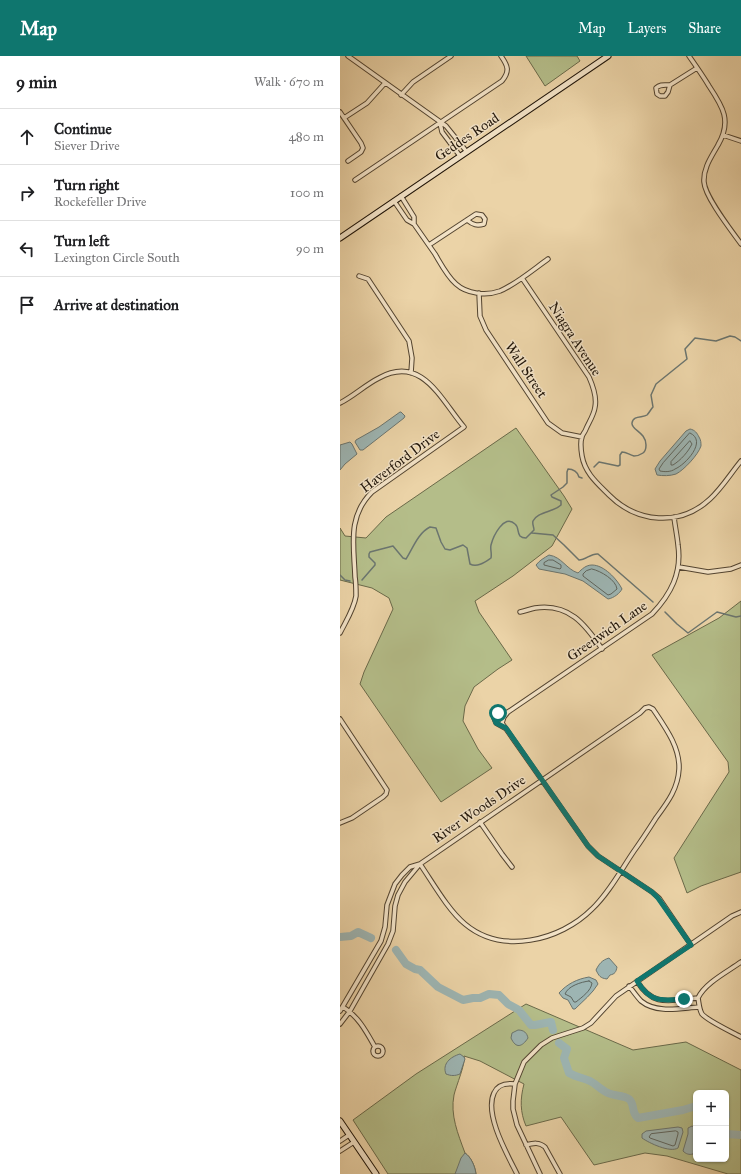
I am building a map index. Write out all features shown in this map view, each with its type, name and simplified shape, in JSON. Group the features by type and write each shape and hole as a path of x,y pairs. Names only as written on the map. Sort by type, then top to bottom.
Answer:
{"main road":[{"name":"Geddes Road","path":"340,238 604,57"},
{"path":"340,1122 376,1174"}],"street":[{"path":"348,56 446,126 467,152"},
{"path":"402,94 413,82 451,56"},
{"path":"355,180 502,81 506,77 508,69 501,56"},
{"path":"689,56 721,103 725,120 723,135 706,170 704,181 705,189 710,199 741,244"},
{"path":"670,85 697,68"},
{"path":"344,118 367,103 384,82"},
{"path":"340,112 363,148 361,152 348,161"},
{"path":"440,123 442,132 460,156"},
{"path":"723,135 741,141"},
{"path":"401,196 414,217 414,224"},
{"path":"394,201 407,220 414,224 448,275 462,288 486,294 499,291 522,278 548,260"},
{"path":"429,245 476,214 482,215 485,219 484,224 478,226 467,220"},
{"path":"340,403 384,376 395,372 411,373 412,358 409,341 368,279 359,276"},
{"name":"Niagra Avenue","path":"522,278 589,377 594,388 596,406 593,416 582,437"},
{"name":"Wall Street","path":"480,293 480,316 486,330 548,423 562,433 582,437"},
{"name":"Haverford Drive","path":"340,633 355,600 356,588 353,532 356,518 362,504 372,492 464,427 433,386 424,379 411,373"},
{"path":"582,437 582,455 586,469 591,477 616,501 629,510 648,517 674,517 687,514 698,508 720,489 741,461"},
{"name":"Greenwich Lane","path":"506,728 502,723 508,712 652,614 668,595 673,586 679,567 674,517"},
{"path":"679,567 708,572 732,569 741,565"},
{"path":"520,612 535,608 546,608 560,610 569,614 584,624 602,649"},
{"name":"River Woods Drive","path":"340,1024 350,1011 391,939 396,901 400,889 420,864 640,713 645,708 651,708 675,746 678,762 678,778 669,800 621,871"},
{"name":"Greenwich Lane","path":"506,728 496,723 494,718 498,713 508,712"},
{"path":"340,719 387,790 383,798 352,818 340,822"},
{"path":"506,728 588,846 598,856 652,892 658,898 691,945"},
{"path":"480,822 512,867"},
{"path":"420,864 453,911 464,923 484,936 510,941 544,937 560,932 573,924 586,915 598,903 621,871"},
{"name":"River Woods Drive","path":"341,1009 381,941 385,927 387,905 393,889 406,870 420,864"},
{"path":"540,1174 517,1126 514,1116 513,1101 515,1084 524,1062 541,1045 552,1038 583,1028 591,1023 616,996 629,986 732,916 741,912"},
{"path":"741,962 706,986 698,998 699,1007 702,1014 741,1037"},
{"path":"637,981 645,992 651,997 664,1000 698,998"},
{"path":"629,986 640,1000 654,1008 699,1007"},
{"path":"647,1004 651,997"},
{"path":"684,999 685,1007"},
{"path":"341,1009 350,1011 364,1028 374,1047"},
{"path":"515,1084 506,1083 499,1086 493,1094 492,1105 493,1120 496,1129 517,1174"},
{"path":"340,1141 349,1135"},
{"path":"340,1151 354,1142"},
{"path":"526,1145 537,1143 542,1144 560,1174"}],"green space":[{"path":"526,56 577,56 580,61 545,86"},
{"path":"516,428 572,509 552,546 513,576 475,601 479,612 512,660 474,687 465,706 463,721 478,749 492,768 441,802 360,684 393,609 389,598 372,588 340,580 340,528 345,536 366,538 386,517"},
{"path":"741,601 741,872 701,886 687,893 674,858 729,772 728,762 652,655 719,618"},
{"path":"526,1004 633,1050 686,1042 741,1070 741,1174 728,1174 667,1156 645,1153 594,1165 561,1117 526,1126 521,1105 524,1084 480,1061 464,1056 462,1069 454,1095 453,1110 455,1124 465,1153 472,1162 476,1174 388,1174 353,1120 416,1074"}],"water":[{"path":"400,412 405,416 404,418 363,450 360,450 355,442 356,440 379,427"},
{"path":"690,429 696,432 701,440 701,446 697,454 687,466 676,474 666,476 657,475 655,469 660,461 686,431"},
{"path":"350,442 357,454 340,470 340,445"},
{"path":"549,555 557,558 570,569 578,573 590,565 601,567 617,581 622,589 612,598 608,599 583,581 565,574 539,569 536,565"},
{"path":"609,958 617,967 615,972 607,979 600,976 596,970 601,962"},
{"path":"589,977 596,980 598,984 575,1009 573,1009 568,1000 563,998 559,993 572,982"},
{"path":"518,1030 525,1032 528,1038 519,1046 513,1042 511,1038 512,1033"},
{"path":"460,1054 465,1059 460,1074 453,1076 446,1074 445,1067 448,1061"},
{"path":"693,1126 693,1154 686,1154 683,1151 688,1134 688,1128"},
{"path":"678,1127 682,1128 683,1132 678,1148 670,1149 660,1147 642,1138 642,1134 646,1131"},
{"path":"465,1153 472,1162 476,1174 455,1174 461,1158"}],"waterway":[{"path":"594,467 599,462 618,466 620,465 620,455 622,452 634,456 640,455 645,451 646,447 644,437 632,425 633,420 647,415 653,407 651,395 656,384 687,359 685,349 695,338 716,341 730,336 741,341"},
{"path":"362,580 375,565 369,557 370,552 393,546 403,558 406,559 416,541 422,533 430,527 436,528 445,549 450,550 463,545 467,548 470,564 481,564 491,558 492,541 503,524 511,521 518,528 520,536 526,538 534,530 533,521 535,518 561,505 561,501 552,497 551,495 567,483 568,469 575,471 579,477 582,478"},
{"path":"532,533 553,535 579,560 598,554 653,602"},
{"path":"340,575 345,580 350,581"},
{"path":"665,612 688,633 717,612 736,617 741,616"},
{"path":"340,937 351,936 358,932 371,938"},
{"path":"396,950 406,964 420,970 438,987 463,1000 480,998 489,994 499,995 508,1004 519,1010 531,1025 551,1022 553,1030"},
{"path":"559,1043 567,1049 564,1058 569,1073 590,1081 608,1093 629,1099 632,1103 634,1114 638,1118 693,1107"},
{"path":"729,1134 741,1135"}],"route":[{"path":"498,713 494,718 496,723 506,728 583,840 598,856 652,892 658,898 691,945 637,981 645,992 655,999 684,999"}]}
